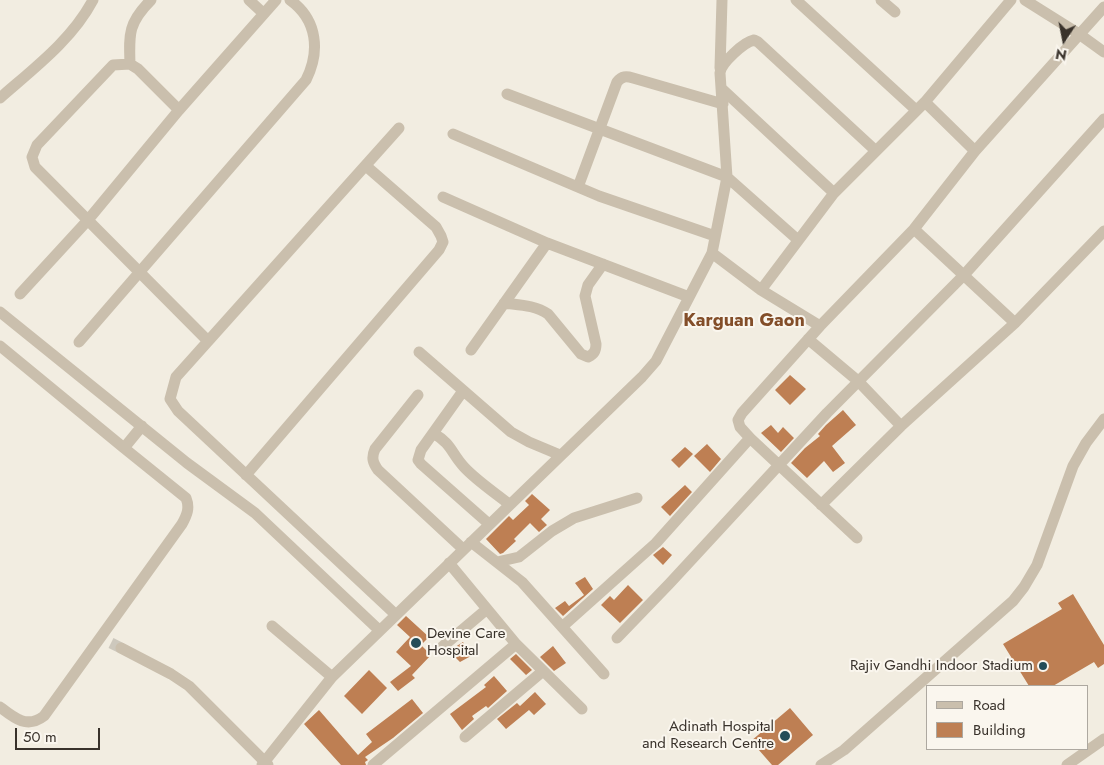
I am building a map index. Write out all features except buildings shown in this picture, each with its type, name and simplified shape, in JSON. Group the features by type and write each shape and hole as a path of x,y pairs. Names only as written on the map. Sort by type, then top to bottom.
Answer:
{"street":[{"path":"0,98 58,47 88,11 93,0"},
{"path":"130,64 130,38 133,23 139,11 150,0"},
{"path":"249,0 263,13"},
{"path":"20,294 88,220 179,110 276,0"},
{"path":"80,342 306,80 314,61 316,41 306,18 290,0"},
{"path":"111,643 171,674 189,686 265,764 332,677 642,377 656,361 712,253 727,177 720,68 722,0"},
{"path":"881,0 895,12"},
{"path":"761,290 834,193 925,102 1011,0"},
{"path":"1025,0 1104,52"},
{"path":"804,3 916,110"},
{"path":"857,538 750,438 740,427 738,420 742,413 808,339 914,229 976,151 1104,7"},
{"path":"720,68 746,42 754,40 876,151"},
{"path":"179,110 138,69 130,64 113,65 37,145 32,157 35,167 208,341"},
{"path":"578,187 620,78 627,76 722,104"},
{"path":"721,88 834,193"},
{"path":"507,94 727,177 798,240"},
{"path":"925,102 976,151"},
{"path":"616,638 670,583 858,381 964,275 1104,119"},
{"path":"396,614 178,412 170,399 176,377 398,128"},
{"path":"453,134 578,187 715,236"},
{"path":"246,475 439,250 443,242 436,227 366,166"},
{"path":"443,196 548,243 689,297"},
{"path":"914,229 1015,323"},
{"path":"822,505 901,426 1015,323 1104,231"},
{"path":"471,350 548,243"},
{"path":"712,253 761,290 820,326"},
{"path":"504,303 543,310 581,354 588,357 593,354 596,344 585,296 588,285 602,264"},
{"path":"0,312 255,514 379,630"},
{"path":"808,339 858,381 901,426"},
{"path":"0,346 186,498 188,504 188,515 111,643 44,716 37,721 28,722 16,719 0,708"},
{"path":"419,352 511,432 560,455"},
{"path":"463,391 420,450 418,460 420,464 489,524"},
{"path":"418,395 375,449 372,457 374,464 378,470 467,545 497,562 522,582 604,674"},
{"path":"821,765 844,750 1014,601 1037,565 1073,466 1086,443 1104,420"},
{"path":"124,448 142,426"},
{"path":"433,432 447,442 462,465 509,504"},
{"path":"562,627 656,543 750,438"},
{"path":"497,562 519,558 552,530 574,518 637,498"},
{"path":"448,563 516,644 582,709"},
{"path":"442,647 487,609"},
{"path":"272,626 332,677"},
{"path":"373,765 516,644"},
{"path":"465,737 543,671"},
{"path":"1089,749 1104,739"},
{"path":"1066,765 1088,750"}],"tunnel":[{"path":"111,643 121,648"}],"place":[{"name":"Devine Care Hospital","path":"416,643"},
{"name":"Rajiv Gandhi Indoor Stadium","path":"1043,666"},
{"name":"Adinath Hospital and Research Centre","path":"785,736"}],"district":[{"name":"Karguan Gaon","path":"744,322"}]}
